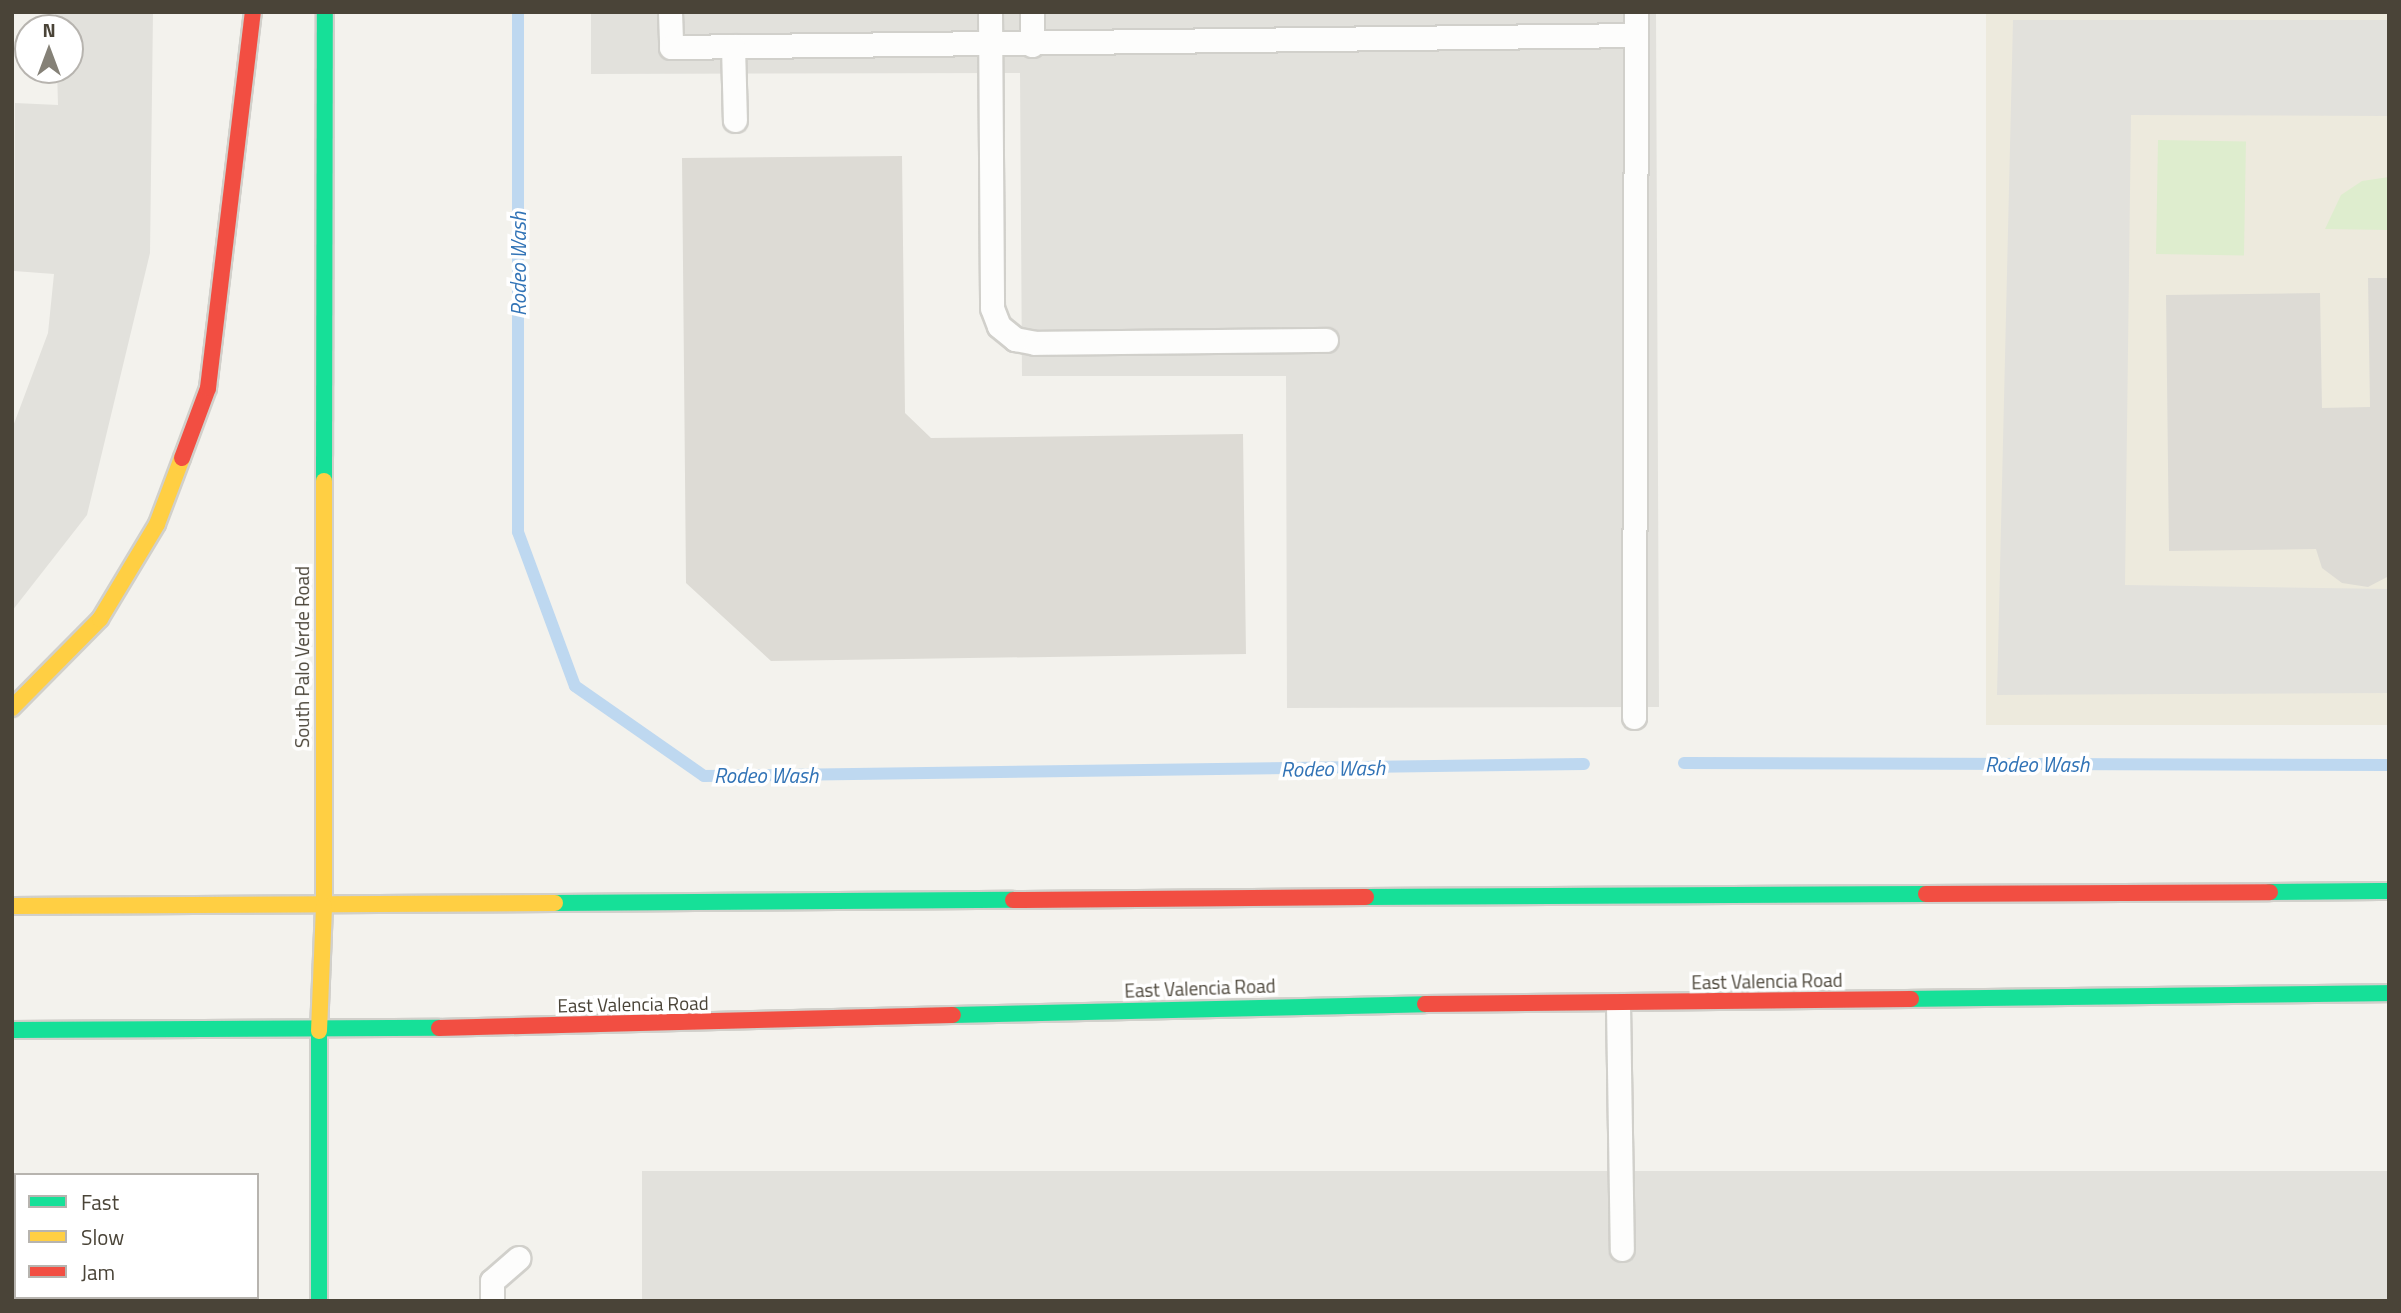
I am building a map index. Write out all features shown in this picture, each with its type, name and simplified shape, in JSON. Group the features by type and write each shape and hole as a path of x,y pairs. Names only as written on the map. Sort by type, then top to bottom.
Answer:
{"main road":[{"path":"12,708 100,619 157,524 208,388 253,12"},
{"name":"South Palo Verde Road","path":"319,1301 319,1031 324,906 325,12"},
{"path":"12,906 2389,891"},
{"name":"East Valencia Road","path":"12,1030 319,1031 1299,1006 1618,1005 2389,993"}],"lane":[{"path":"670,12 671,47 1032,45 1636,24 1634,717"},
{"path":"990,12 992,308 999,326 1014,339 1035,343 1326,340"},
{"path":"1032,12 1032,45"},
{"path":"733,46 735,120"},
{"path":"1618,1005 1622,1249"},
{"path":"492,1301 492,1281 518,1258"}],"shaded area":[{"path":"153,12 150,253 87,515 12,611 12,429 48,333 54,274 14,271 15,103 58,105 57,84 84,84 84,14 55,14"},
{"path":"591,12 1656,12 1659,707 1287,708 1286,376 1022,376 1020,73 591,74"},
{"path":"1986,12 2389,12 2389,725 1986,725"},
{"path":"2013,20 2389,20 2389,116 2131,115 2125,585 2389,589 2389,693 1997,695"},
{"path":"642,1171 2389,1171 2389,1301 642,1301"}],"green space":[{"path":"2158,140 2246,142 2244,256 2156,254"},
{"path":"2389,177 2389,230 2325,229 2341,195 2362,181"}],"building":[{"path":"902,156 905,413 931,438 1243,434 1246,654 771,661 686,583 682,158"},
{"path":"2368,278 2389,278 2389,576 2368,587 2342,583 2322,568 2316,549 2169,551 2166,295 2320,293 2322,408 2370,407"}],"waterway":[{"name":"Rodeo Wash","path":"518,12 518,532 575,686 704,776 1584,764"},
{"name":"Rodeo Wash","path":"1684,763 2389,765"}],"traffic: fast":[{"path":"324,481 325,12"},
{"path":"2270,892 2389,891"},
{"path":"1366,897 1926,894"},
{"path":"555,903 1013,900"},
{"path":"1911,999 2389,993"},
{"path":"953,1015 1425,1004"},
{"path":"12,1030 439,1028"},
{"path":"319,1031 319,1301"}],"traffic: slow":[{"path":"12,708 100,619 157,524 182,458"},
{"path":"324,481 324,906"},
{"path":"12,906 555,903"},
{"path":"319,1031 324,906"}],"traffic: jam":[{"path":"182,458 208,388 253,12"},
{"path":"1926,894 2270,892"},
{"path":"1013,900 1366,897"},
{"path":"1425,1004 1911,999"},
{"path":"439,1028 953,1015"}]}
